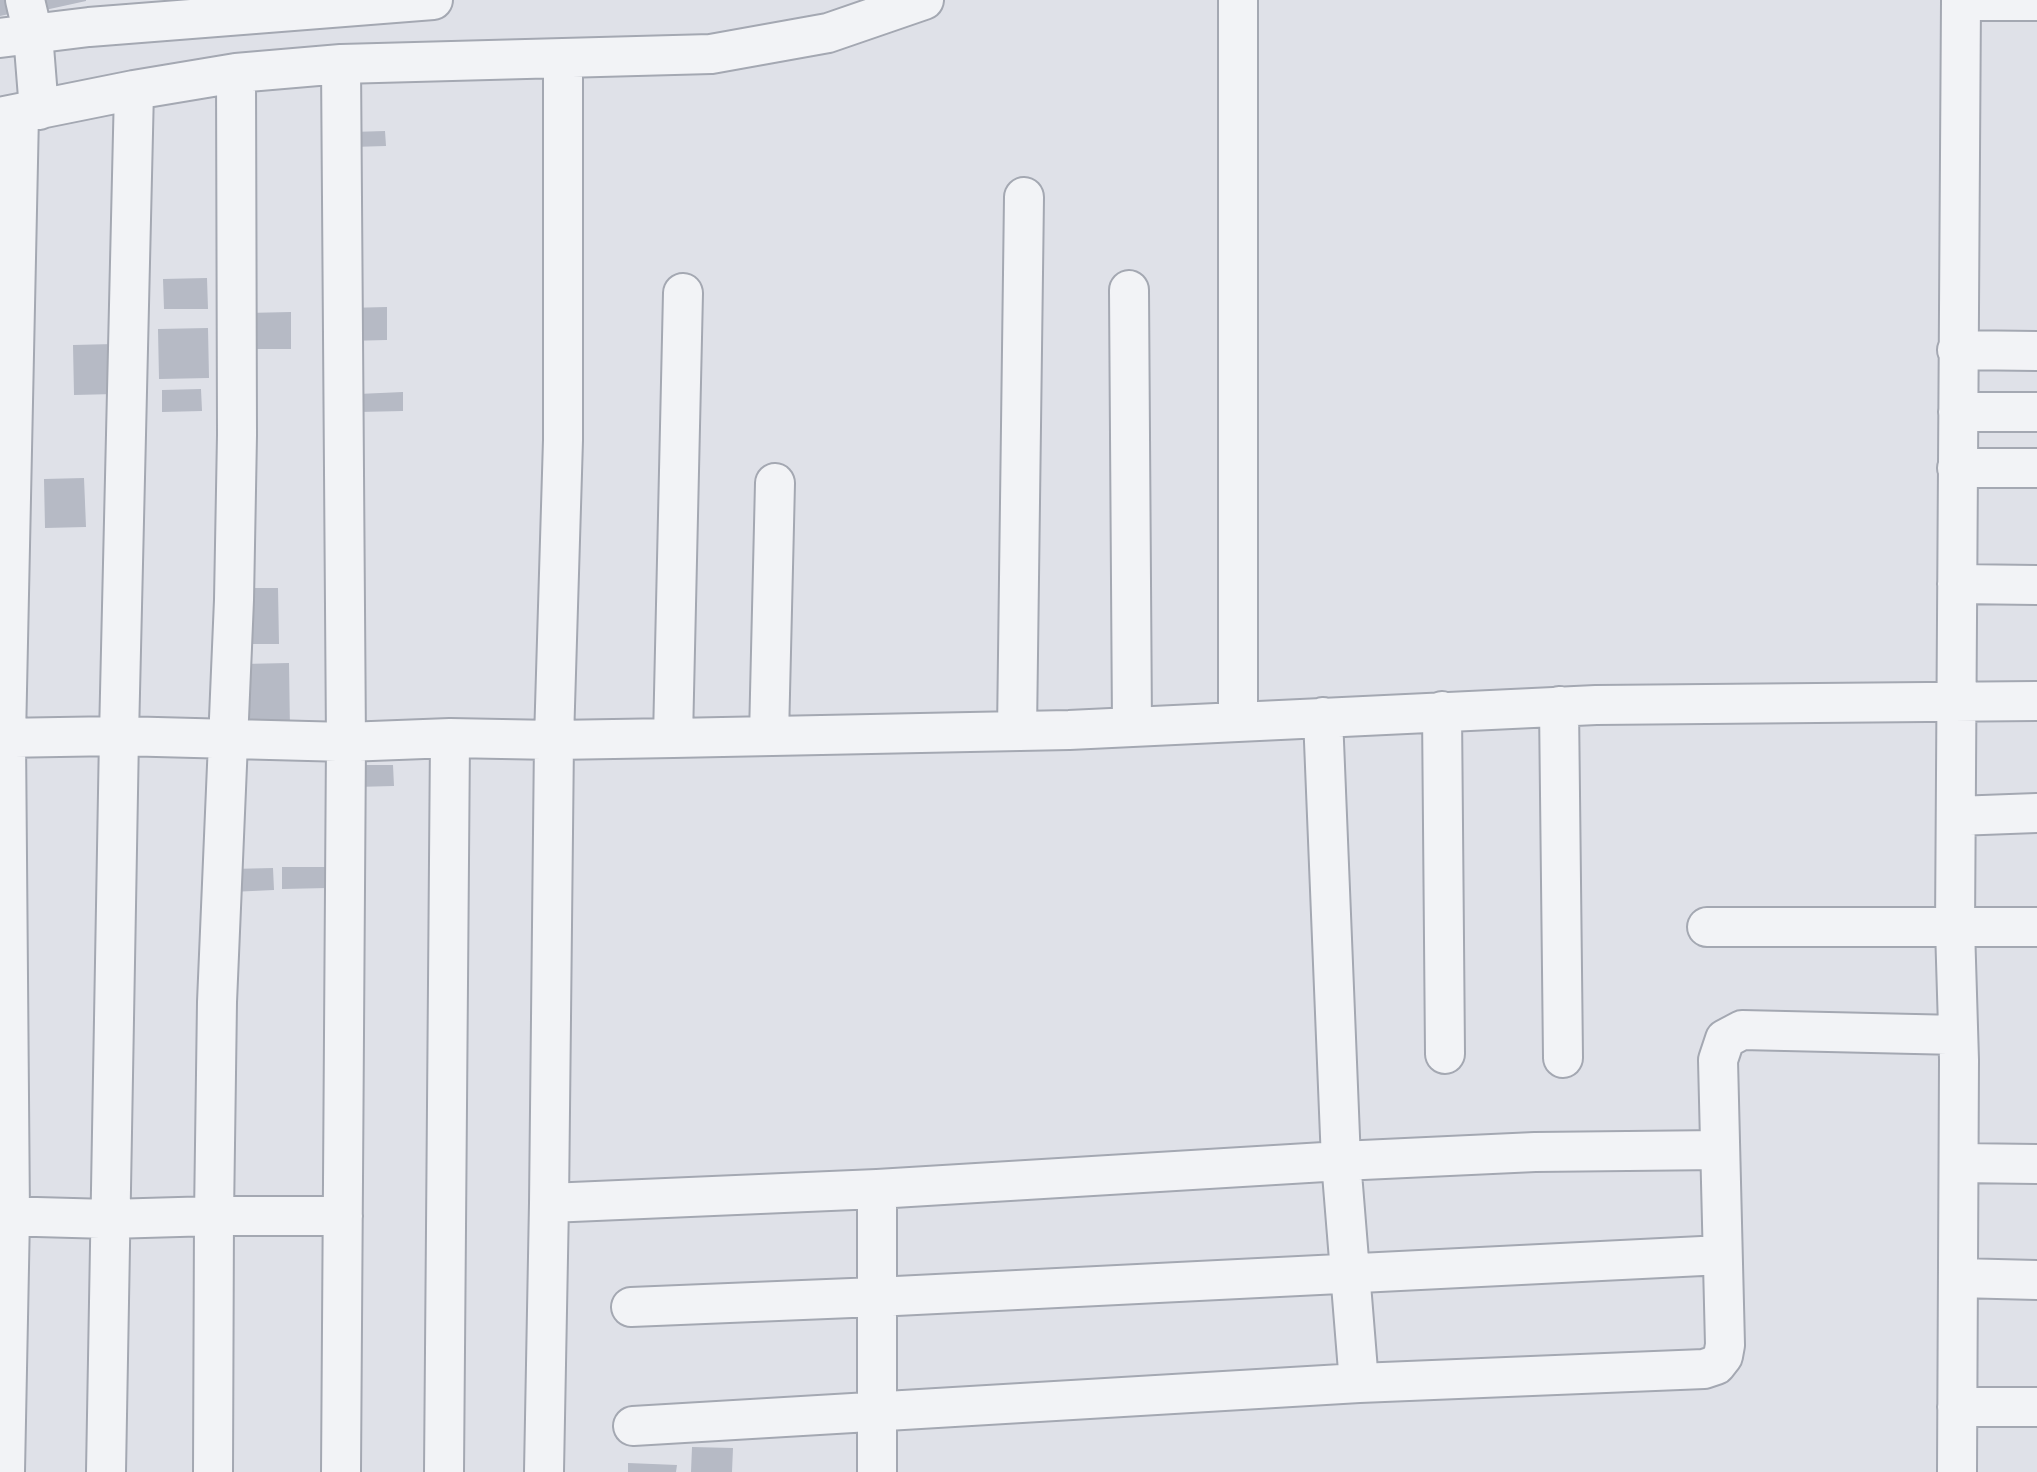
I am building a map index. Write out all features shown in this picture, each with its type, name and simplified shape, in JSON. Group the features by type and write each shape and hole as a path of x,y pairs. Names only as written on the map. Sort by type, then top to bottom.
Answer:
{"street":[{"path":"5,1472 3,738 24,107 23,30 89,27 227,8 433,0"},
{"path":"24,107 236,73 341,64 711,54 828,33 924,0"},
{"path":"1238,0 1238,721"},
{"path":"1957,1472 1959,1163 1955,928 1961,0 2037,1"},
{"path":"544,1472 554,740 563,440 563,58"},
{"path":"341,64 346,742 341,1472"},
{"path":"213,1472 217,1002 234,600 237,435 236,73"},
{"path":"106,1472 109,1219 134,90"},
{"path":"1017,731 1024,197"},
{"path":"1129,290 1132,726"},
{"path":"673,738 682,293"},
{"path":"1957,350 2037,351"},
{"path":"1958,412 2037,412"},
{"path":"1957,468 2037,468"},
{"path":"769,736 775,483"},
{"path":"1957,584 2037,584"},
{"path":"3,738 119,736 346,742 450,738 673,738 1017,731 1559,706 2037,701"},
{"path":"1559,706 1563,1058"},
{"path":"1442,711 1445,1054"},
{"path":"1323,717 1341,1161 1359,1383"},
{"path":"444,1472 450,738"},
{"path":"1956,816 2037,813"},
{"path":"1707,927 2037,927"},
{"path":"633,1426 1359,1383 1704,1370 1716,1365 1723,1356 1724,1345 1718,1060 1725,1039 1742,1030 1958,1035"},
{"path":"549,1203 877,1189 1535,1152 1720,1150"},
{"path":"1959,1163 2037,1164"},
{"path":"877,1189 877,1472"},
{"path":"5,1216 109,1219 342,1216"},
{"path":"631,1307 1722,1255"},
{"path":"1958,1278 2037,1280"},
{"path":"1957,1407 2037,1408"}],"building":[{"path":"0,0 11,0 14,13 0,16"},
{"path":"43,0 86,0 86,1 45,10"},
{"path":"385,131 386,146 352,147 352,132"},
{"path":"207,278 208,309 164,309 163,279"},
{"path":"387,307 387,340 347,341 347,308"},
{"path":"291,312 291,349 247,349 246,313"},
{"path":"208,328 209,378 159,379 158,329"},
{"path":"114,344 115,394 74,395 73,345"},
{"path":"201,389 202,411 162,412 162,390"},
{"path":"403,392 403,411 358,412 358,394"},
{"path":"84,478 86,527 45,528 44,479"},
{"path":"245,588 278,588 279,644 246,644"},
{"path":"289,663 290,731 244,732 242,664"},
{"path":"355,765 393,765 394,786 355,787"},
{"path":"282,867 328,867 328,888 282,889"},
{"path":"273,868 274,890 231,892 231,869"},
{"path":"692,1447 733,1448 732,1472 691,1472"},
{"path":"628,1463 677,1465 676,1472 628,1472"}]}
